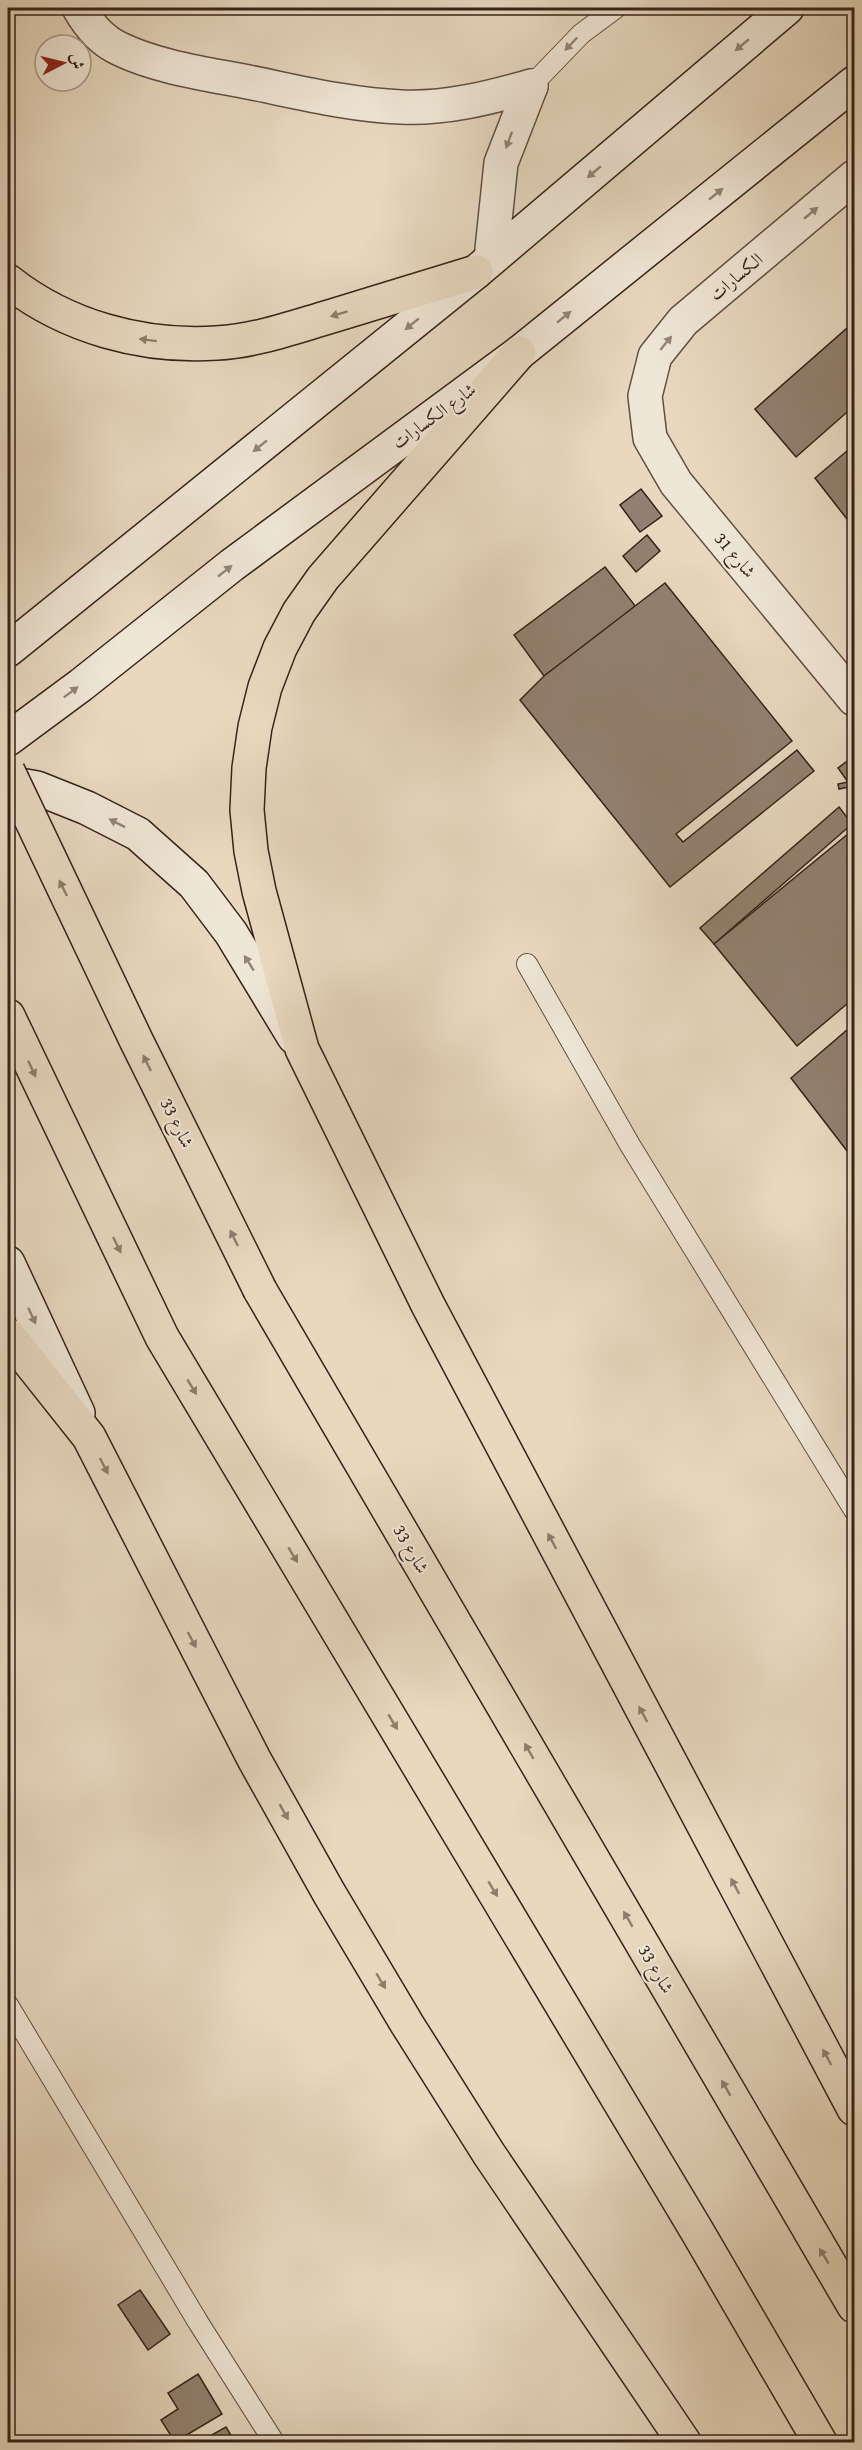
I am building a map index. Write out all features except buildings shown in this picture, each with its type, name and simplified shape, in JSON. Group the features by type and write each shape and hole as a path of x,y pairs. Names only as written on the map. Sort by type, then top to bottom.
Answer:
{"highway":[{"path":"8,281 56,312 93,327 134,339 175,344 217,344 259,337 483,266"},
{"path":"519,353 323,578 280,648 255,727 249,768 247,810 259,891 302,1049 428,1305 855,2109"},
{"name":"شارع 33","path":"8,771 136,1040 260,1290 855,2306"},
{"path":"8,1016 162,1337 697,2231 820,2442"},
{"path":"8,1335 89,1437 211,1676 329,1893 407,2024 489,2154 684,2442"}],"street":[{"path":"79,8 98,34 120,49 156,62 300,92 402,107 464,102 531,86"},
{"path":"8,650 483,266 787,8"},
{"name":"شارع الكسارات","path":"15,728 519,353 855,83"},
{"path":"483,266 501,163 531,86"},
{"name":"الكسارات","path":"645,396 655,356 683,321 855,177"},
{"name":"شارع 31","path":"645,396 650,438 676,483 855,699"},
{"path":"8,783 38,788 87,808 138,834 194,884 231,933 302,1049"},
{"path":"8,1263 89,1437"}],"lane":[{"path":"531,86 581,34 616,8"},
{"path":"527,964 630,1145 855,1510"},
{"path":"8,2005 198,2322 274,2442"}]}
